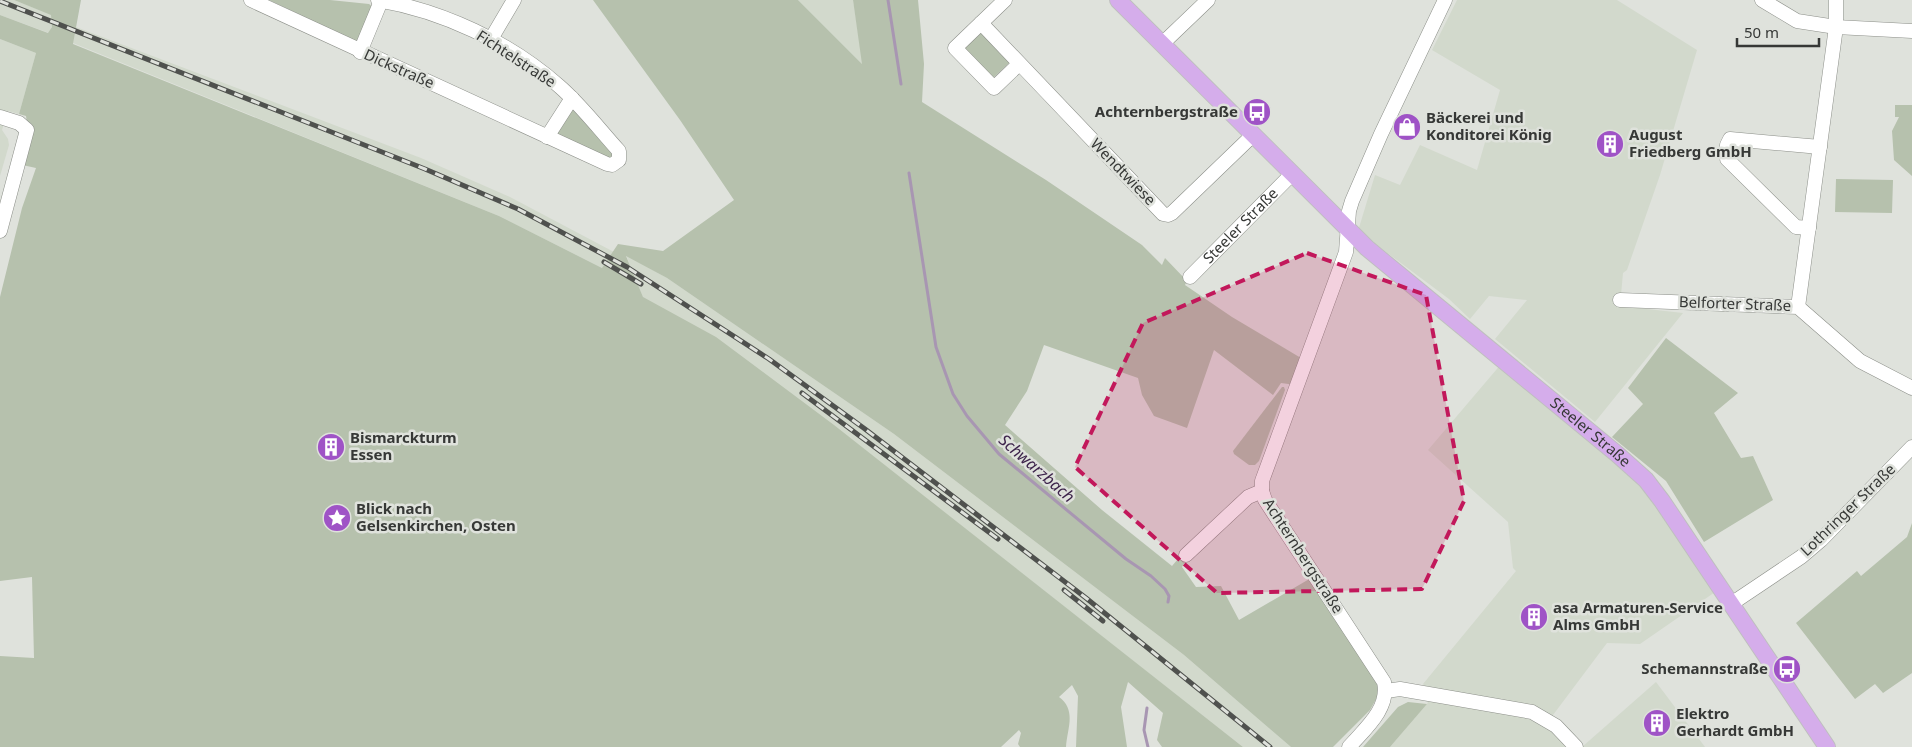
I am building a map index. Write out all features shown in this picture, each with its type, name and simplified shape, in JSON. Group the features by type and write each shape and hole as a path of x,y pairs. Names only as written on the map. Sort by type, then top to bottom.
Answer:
{"main road":[{"name":"Steeler Straße","path":"1118,0 1349,232 1646,480 1732,604 1827,747"}],"street":[{"name":"Dickstraße","path":"251,0 360,52 607,164 612,166 619,160"},
{"name":"Fichtelstraße","path":"378,0 439,16 491,39 532,65 572,98 619,151 619,160"},
{"path":"491,39 514,0"},
{"path":"1005,0 955,48 994,88 1019,64"},
{"path":"1162,44 1208,0"},
{"name":"Achternbergstraße","path":"1386,691 1380,674 1265,500 1262,491 1262,481 1346,252 1349,232 1349,211 1367,165 1445,0"},
{"path":"1762,0 1797,21 1836,27 1912,31"},
{"path":"1798,307 1836,27 1836,0"},
{"path":"360,52 381,1"},
{"name":"Wendtwiese","path":"981,23 1163,214 1168,215 1172,213 1252,135"},
{"path":"547,137 572,98"},
{"path":"0,117 19,124 27,130 0,232"},
{"path":"1809,228 1796,227 1727,159 1727,144 1730,139 1820,147"},
{"name":"Steeler Straße","path":"1190,277 1292,174"},
{"name":"Belforter Straße","path":"1620,300 1798,307 1860,361 1912,388"},
{"name":"Lothringer Straße","path":"1732,604 1814,546 1912,447"},
{"path":"1186,555 1248,497 1262,491"},
{"path":"1350,747 1378,712 1386,691 1400,689 1532,712 1556,726 1576,747"}],"highlighted area":[{"path":"1307,253 1426,295 1464,501 1422,589 1217,593 1075,467 1143,323"}],"shaded area":[{"path":"0,0 14,0 52,15 52,27 49,33 0,15"},
{"path":"798,0 853,0 863,65"},
{"path":"1457,0 1617,0 1697,50 1660,175 1627,270 1623,273 1620,306 1683,313 1595,422 1495,339 1527,300 1489,296 1470,319 1449,299 1358,231 1375,175 1400,185 1420,145 1477,170 1500,90 1432,50"},
{"path":"76,27 421,158 510,197 614,252 602,268 499,216 73,43"},
{"path":"0,39 36,53 19,114 8,111 2,130 8,139 9,145 0,176"},
{"path":"626,255 667,278 894,434 1184,655 1291,747 1243,747 875,458 754,368 644,300"},
{"path":"1502,363 1635,474 1718,590 1640,644 1607,643 1550,719 1570,747 1390,747 1427,704 1432,694 1423,684 1516,571 1513,568 1508,522 1428,450"},
{"path":"1656,682 1705,747 1582,747"}],"green space":[{"path":"14,0 81,0 73,44 499,216 602,268 618,244 663,251 734,200 680,120 593,0 798,0 862,64 853,0 918,0 924,64 922,102 1046,180 1142,245 1162,265 1165,258 1187,281 1185,285 1232,317 1306,361 1296,385 1281,383 1273,395 1214,350 1187,428 1154,416 1142,395 1138,378 1044,345 1027,391 1005,425 1102,510 1172,566 1183,553 1187,559 1182,567 1196,587 1221,586 1239,620 1311,578 1377,678 1379,694 1370,710 1333,747 1291,747 1184,655 894,434 667,278 626,256 643,297 716,337 834,425 1243,747 1162,747 1157,740 1163,713 1128,682 1121,707 1127,747 1076,747 1078,696 1072,685 1059,697 1068,708 1070,720 1066,747 1020,747 1018,744 1021,733 1019,730 1001,747 0,747 0,656 34,658 32,577 0,581 0,297 22,208 36,168 18,164 28,130 26,116 19,114 36,53 0,39 0,15 48,33 52,27 51,15"},
{"path":"269,0 330,0 369,4 373,7 357,42"},
{"path":"980,31 1010,62 992,79 963,48"},
{"path":"1895,105 1912,105 1912,176 1894,160 1892,131 1899,117 1895,117"},
{"path":"573,109 613,153 611,160 557,134"},
{"path":"1836,179 1893,180 1892,213 1835,212"},
{"path":"1666,338 1738,393 1714,413 1741,458 1753,456 1773,500 1704,542 1666,481 1612,437 1643,404 1628,388"},
{"path":"1282,387 1285,390 1259,461 1255,465 1249,465 1234,454 1233,451"},
{"path":"1912,523 1912,673 1883,693 1875,684 1855,699 1796,623 1857,571 1861,576 1907,537"},
{"path":"1408,702 1427,704 1390,747 1363,747 1398,707"}],"waterway":[{"name":"Schwarzbach","path":"888,0 901,84"},
{"name":"Schwarzbach","path":"909,173 936,347 953,394 967,416 999,454 1126,559 1151,576 1165,589 1169,596 1168,602"},
{"name":"Schwarzbach","path":"1147,708 1144,730 1148,747"}],"railway":[{"path":"0,1 425,169 518,209 627,267 769,359 865,429 1086,598 1270,747"},
{"path":"604,262 641,284"},
{"path":"802,393 998,539"},
{"path":"1064,590 1103,621"}],"place":[{"name":"Achternbergstraße","path":"1257,112"},
{"name":"Bäckerei und Konditorei König","path":"1407,127"},
{"name":"August Friedberg GmbH","path":"1610,144"},
{"name":"Bismarckturm Essen","path":"331,447"},
{"name":"Blick nach Gelsenkirchen, Osten","path":"337,518"},
{"name":"asa Armaturen-Service Alms GmbH","path":"1534,617"},
{"name":"Schemannstraße","path":"1787,669"},
{"name":"Elektro Gerhardt GmbH","path":"1657,723"}]}
